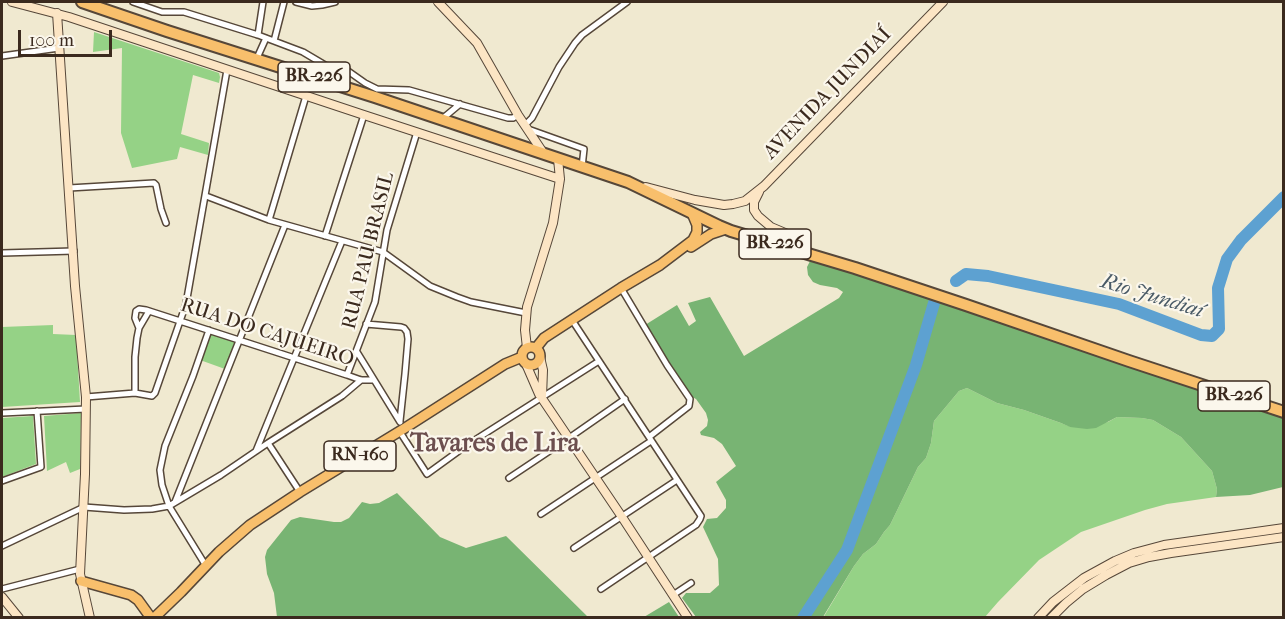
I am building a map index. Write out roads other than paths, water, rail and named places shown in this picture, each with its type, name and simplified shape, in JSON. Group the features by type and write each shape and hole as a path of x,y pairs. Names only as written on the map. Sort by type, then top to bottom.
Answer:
{"highway":[{"name":"BR-226","path":"82,2 376,93 442,119 628,182 726,229 966,305 1129,362 1284,412"}],"main road":[{"name":"RN-160","path":"152,618 243,531 401,427 505,364 530,355 544,338 672,256 696,236 697,225 692,213"},
{"name":"RN-160","path":"672,256 686,251 711,234 726,229"},
{"path":"81,581 131,595 152,618"}],"street":[{"path":"12,2 57,13 560,179"},
{"path":"133,2 162,12 184,12 258,35 303,52 325,65 348,70 376,93 410,90 508,118 518,115"},
{"path":"258,35 263,2"},
{"path":"274,41 284,2 278,2"},
{"path":"296,2 312,6 335,2"},
{"path":"438,2 477,43 518,115 545,155"},
{"path":"527,127 563,60 575,43 582,35 627,2"},
{"name":"AVENIDA JUNDIAÍ","path":"628,182 695,200 724,204 745,201 764,186 943,2"},
{"path":"136,20 142,5"},
{"path":"57,13 78,327 86,397 84,507 80,569 90,618"},
{"path":"257,58 266,38"},
{"path":"2,56 59,48"},
{"path":"86,397 135,393 152,396 155,394 186,304 227,70"},
{"path":"269,220 306,96"},
{"path":"442,119 460,104"},
{"path":"325,236 364,115"},
{"path":"527,127 584,149 582,167"},
{"name":"RUA PAU BRASIL","path":"347,375 372,314 392,209 417,132"},
{"path":"558,159 560,179 553,223 531,290 526,313 525,330 534,384 688,618"},
{"path":"69,188 154,183 166,223"},
{"name":"AVENIDA JUNDIAÍ","path":"764,186 754,202 754,210 771,227 797,238 804,246 806,253"},
{"path":"206,196 269,220 383,252 418,278 443,292 471,302 526,313"},
{"path":"175,502 285,225"},
{"path":"255,453 342,241"},
{"path":"2,253 74,251"},
{"path":"541,514 650,439 689,406 690,399 621,288"},
{"name":"RUA DO CAJUEIRO","path":"139,328 135,318 136,311 141,309 151,311 361,380 373,380"},
{"path":"135,393 135,347 139,328 151,311"},
{"path":"572,320 701,516 698,522 601,589"},
{"path":"366,324 401,327 407,332 401,427"},
{"path":"206,566 169,506 160,476 162,455 209,330"},
{"path":"357,352 427,474 467,445 599,361"},
{"path":"530,355 543,370 542,398"},
{"path":"2,546 84,507 124,510 169,506 342,396 361,380"},
{"path":"509,478 625,399"},
{"path":"2,413 86,409"},
{"path":"2,482 41,467 37,411"},
{"path":"268,443 300,492"},
{"path":"574,548 677,480"},
{"path":"1038,618 1053,602 1084,578 1134,553 1164,545 1284,528"},
{"path":"1051,618 1083,589 1129,563 1171,553 1284,537"},
{"path":"2,589 80,569"},
{"path":"673,595 691,583"},
{"path":"2,597 19,618"}],"waterway":[{"name":"Rio Jundiaí","path":"956,281 966,274 988,276 1119,304 1201,335 1212,336 1219,329 1218,288 1227,259 1241,240 1284,197"},
{"name":"Rio Jundiaí","path":"803,618 847,550 916,365 934,303"}],"district":[{"name":"Tavares de Lira","path":"495,445"}]}
